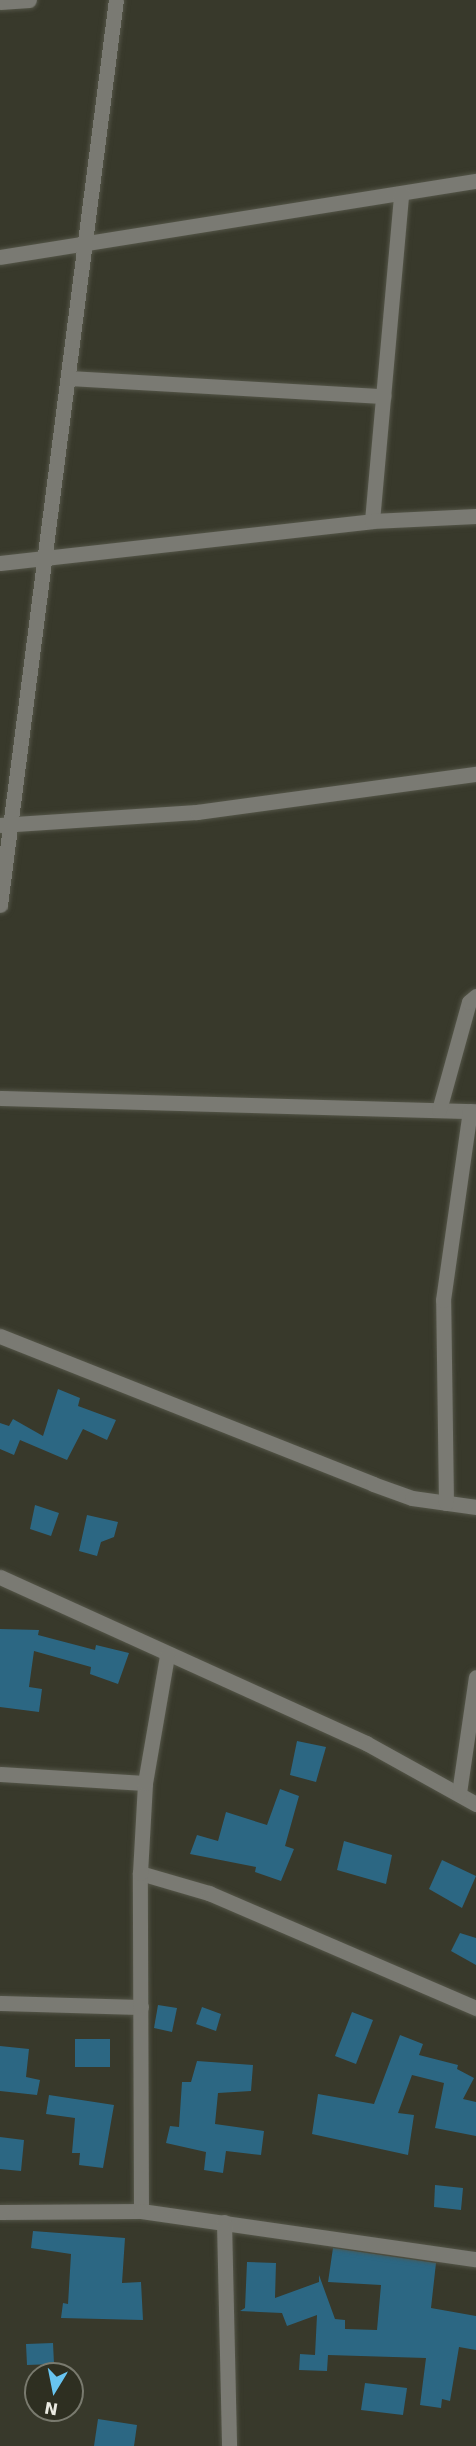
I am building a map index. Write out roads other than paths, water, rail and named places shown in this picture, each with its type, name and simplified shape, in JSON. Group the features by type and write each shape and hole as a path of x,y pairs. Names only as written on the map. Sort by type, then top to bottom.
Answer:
{"street":[{"path":"0,2 28,0"},
{"path":"0,905 4,825 45,555 116,0"},
{"path":"0,256 84,245 476,181"},
{"path":"372,521 401,193"},
{"path":"68,378 383,396"},
{"path":"0,562 45,555 372,521 476,516"},
{"path":"4,825 197,812 476,774"},
{"path":"438,1110 469,1002 476,996"},
{"path":"0,1098 473,1111 443,1300 446,1503"},
{"path":"0,1336 373,1484 446,1503 476,1507"},
{"path":"0,1577 167,1655 366,1743 476,1804"},
{"path":"141,2211 140,1873 145,1783 167,1655"},
{"path":"459,1793 476,1677"},
{"path":"0,1774 145,1783"},
{"path":"140,1873 209,1893 476,2008"},
{"path":"0,2003 141,2007"},
{"path":"0,2212 141,2211 476,2259"},
{"path":"224,2222 229,2446"}]}
